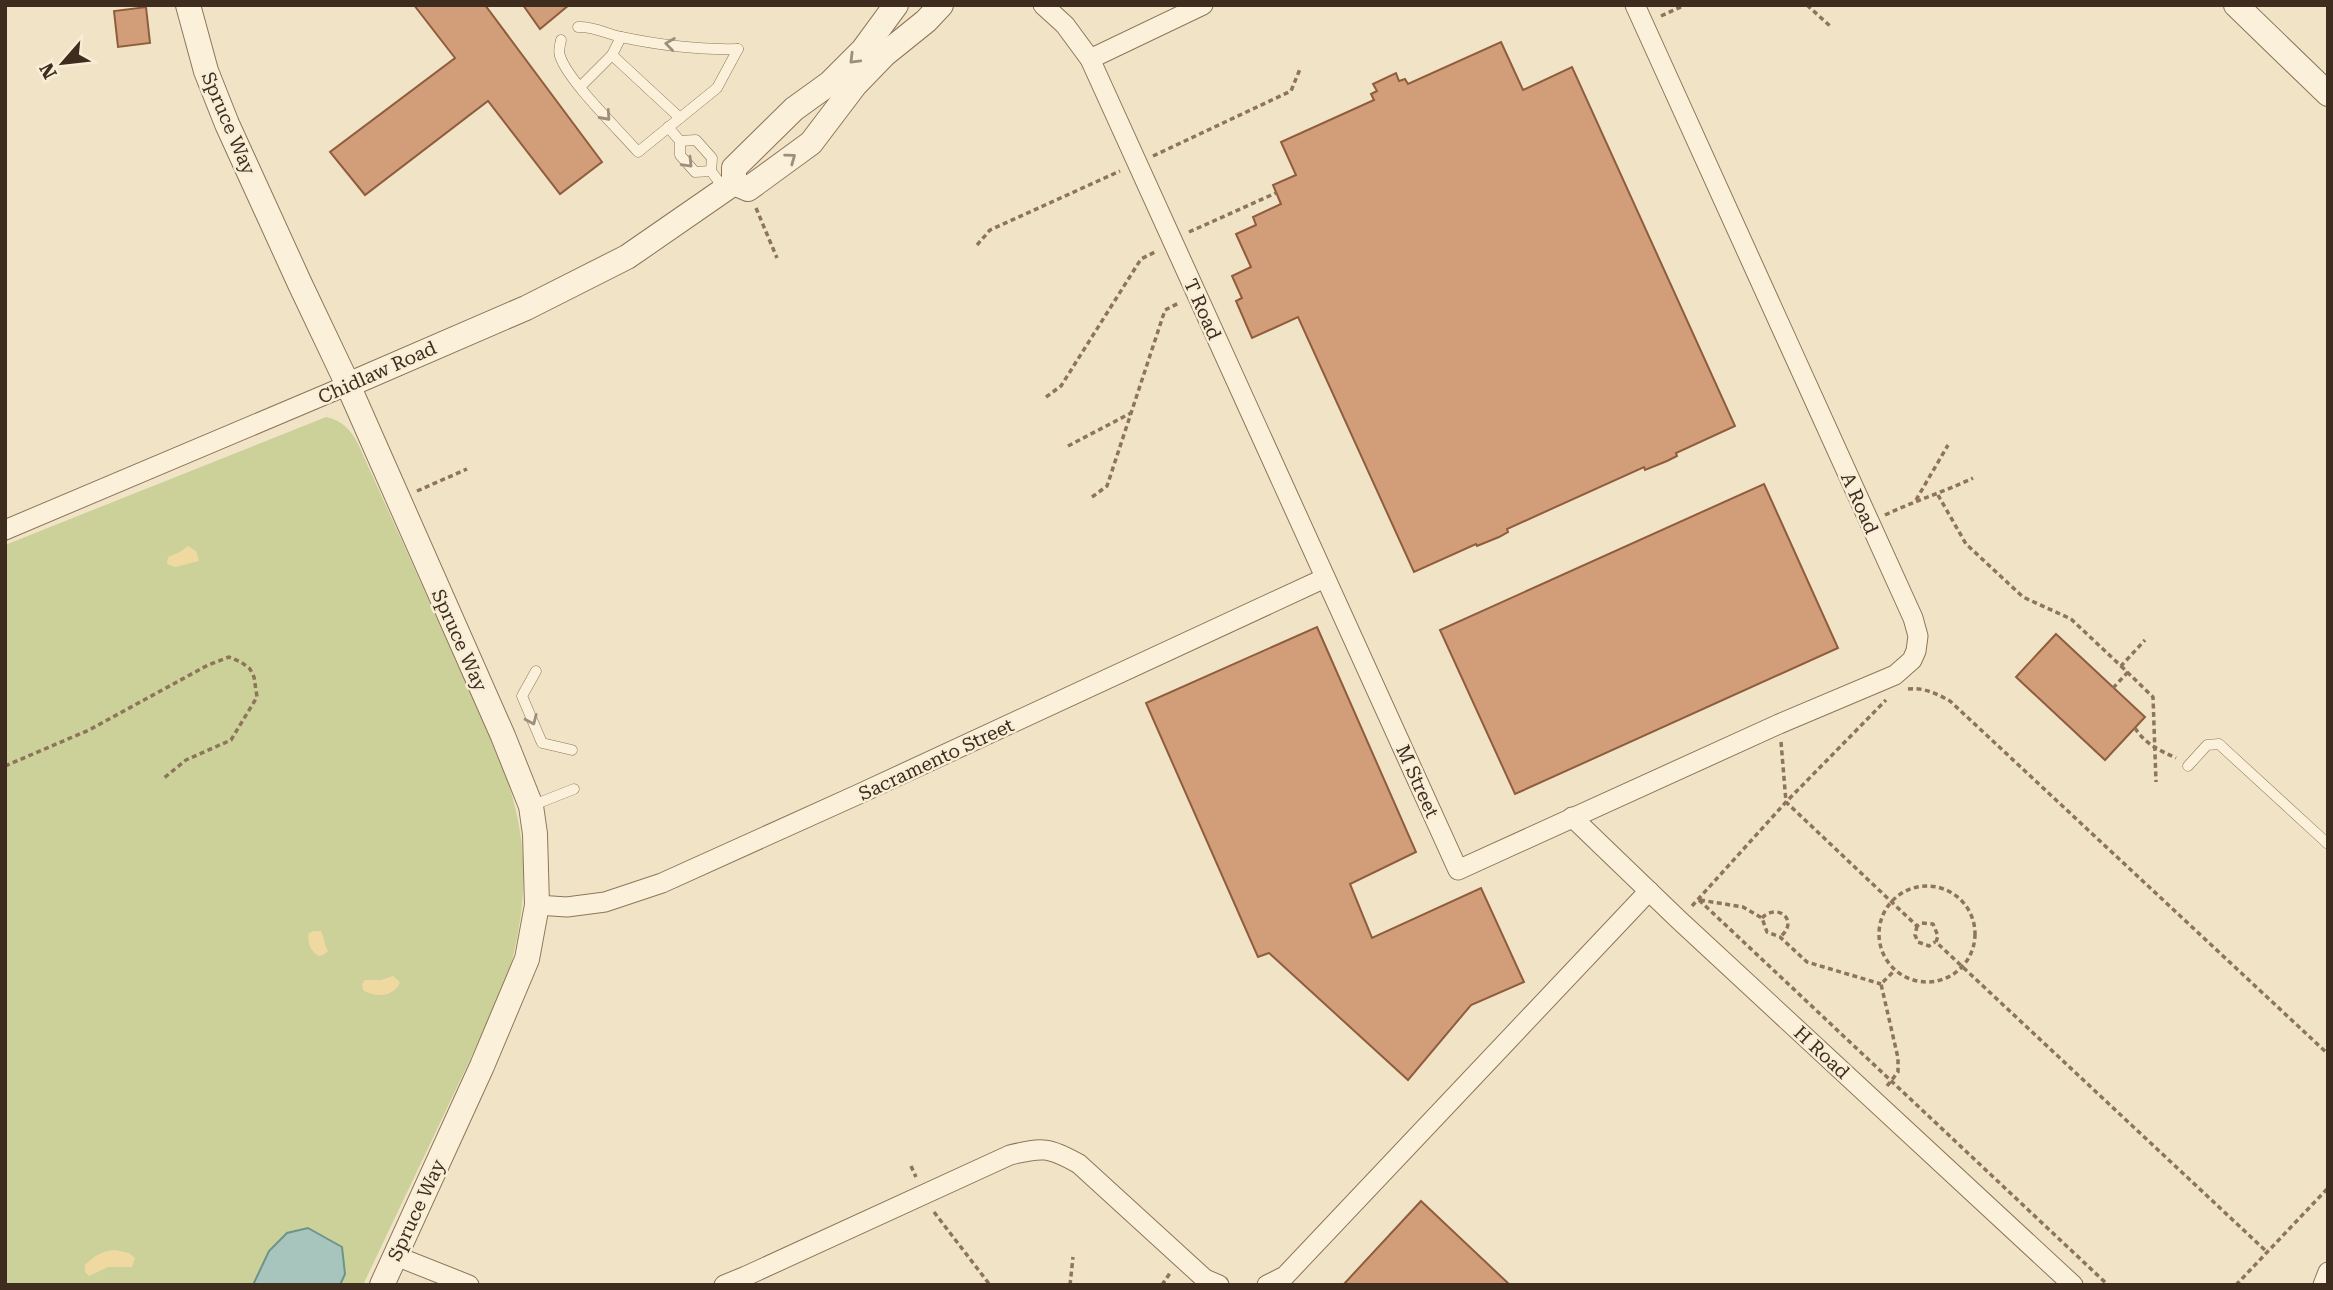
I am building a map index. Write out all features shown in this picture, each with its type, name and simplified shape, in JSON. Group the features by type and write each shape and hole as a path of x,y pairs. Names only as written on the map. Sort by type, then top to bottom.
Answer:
{"street":[{"name":"Spruce Way","path":"188,5 206,71 228,124 399,499 531,806 535,834 537,905 527,959 482,1066 382,1285"},
{"path":"723,181 794,109 830,83 863,50 895,5"},
{"name":"Chidlaw Road","path":"5,530 526,308 627,257 723,181 748,189 811,143 870,70 941,5"},
{"name":"T Road","path":"1026,5 1058,33 1076,43"},
{"name":"T Road","path":"1043,5 1065,26 1090,59 1325,578"},
{"path":"1090,59 1203,5"},
{"name":"A Road","path":"1572,817 1779,724 1895,676 1912,660 1916,651 1917,636 1913,618 1635,5"},
{"path":"2236,5 2328,94"},
{"name":"M Street","path":"1325,578 1458,870 1572,817"},
{"name":"Sacramento Street","path":"537,905 567,907 605,902 662,883 1325,578"},
{"name":"H Road","path":"1572,817 1679,920 2073,1285"},
{"path":"1267,1285 1285,1276 1649,891"},
{"path":"724,1285 1010,1155 1037,1148 1059,1153 1079,1164 1205,1279 1219,1285"},
{"path":"396,1256 469,1285"},
{"path":"2323,1285 2328,1272"}],"lane":[{"path":"561,40 559,52 563,63 580,87 638,152 717,88 738,49 710,50 621,37 578,27"},
{"path":"580,87 612,55 621,37"},
{"path":"612,55 680,118"},
{"path":"668,127 680,141 680,155 695,172 723,181"},
{"path":"680,141 696,140 712,158 723,181"},
{"path":"536,671 522,696 542,743 572,750"},
{"path":"2188,766 2207,745 2219,744 2328,844"},
{"path":"531,806 574,789"}],"path":[{"path":"1643,24 1685,5"},
{"path":"1807,5 1830,26"},
{"path":"1046,397 1061,386 1141,259 1186,233 1276,193"},
{"path":"1092,497 1107,486 1165,310 1197,295"},
{"path":"1068,446 1131,413"},
{"path":"1916,500 1948,445"},
{"path":"399,499 467,469"},
{"path":"1869,523 1916,500 1938,495 1973,478"},
{"path":"1938,495 1966,544 2023,597 2071,619 2153,697 2156,782"},
{"path":"2121,666 2145,640"},
{"path":"5,766 89,730 208,665 229,657 241,662 250,669 254,677 257,697 231,740 186,760 164,778"},
{"path":"2113,688 2128,672"},
{"path":"1902,691 1916,688 1950,701 2328,1054"},
{"path":"1679,920 1786,802 1889,698"},
{"path":"1779,724 1786,802 1917,926"},
{"path":"2134,728 2155,749 2178,758"},
{"path":"1935,885 1953,892 1970,913 1974,927 1973,948 1964,968 1942,980 1929,982 1914,981 1895,970 1883,953 1880,934 1881,923 1891,901 1898,894 1917,887 1935,885"},
{"path":"1698,900 1743,906 1762,918 1767,932 1780,937 1807,962 1881,984"},
{"path":"1698,900 2108,1285"},
{"path":"1762,918 1766,913 1782,913 1788,926 1780,937"},
{"path":"1922,923 1933,924 1938,936 1936,942 1929,946 1918,942 1915,935 1917,926 1922,923"},
{"path":"1936,942 2267,1252"},
{"path":"1881,984 1895,970"},
{"path":"1874,1100 1898,1072 1898,1058 1881,984"},
{"path":"911,1166 933,1211 990,1285"},
{"path":"2236,1285 2328,1188"},
{"path":"1070,1285 1073,1257"}],"green space":[{"path":"326,417 346,427 359,446 499,756 509,787 522,843 524,869 520,923 506,984 363,1285 5,1285 5,545"}],"sand":[{"path":"188,546 196,551 199,561 175,567 167,564 168,557"},
{"path":"321,931 328,951 319,956 313,952 309,943 309,933"},
{"path":"393,976 400,982 394,991 379,995 363,990 362,984 365,980 381,980"},
{"path":"115,1250 129,1253 135,1258 132,1267 108,1267 89,1276 85,1272 85,1265 92,1259"}],"water":[{"path":"308,1228 342,1247 345,1274 340,1285 253,1285 269,1251 287,1233"}],"building":[{"path":"414,5 485,5 602,162 560,194 488,101 365,195 330,152 455,58"},
{"path":"523,5 569,5 540,29"},
{"path":"146,7 150,43 118,47 114,11"},
{"path":"1501,42 1523,90 1572,67 1735,426 1676,453 1677,456 1667,461 1645,470 1644,467 1507,529 1508,532 1499,537 1477,546 1476,544 1414,572 1298,317 1252,338 1236,301 1242,298 1232,276 1251,267 1236,234 1256,225 1253,217 1281,204 1273,185 1296,175 1281,142 1374,100 1371,94 1377,91 1373,84 1396,73 1399,81 1405,79 1408,84"},
{"path":"1764,484 1838,648 1515,794 1440,630"},
{"path":"1317,627 1416,852 1350,884 1372,938 1481,888 1524,982 1471,1005 1408,1080 1269,953 1258,957 1146,703"},
{"path":"2056,634 2145,717 2105,760 2016,677"},
{"path":"1421,1201 1510,1285 1343,1285"}]}
